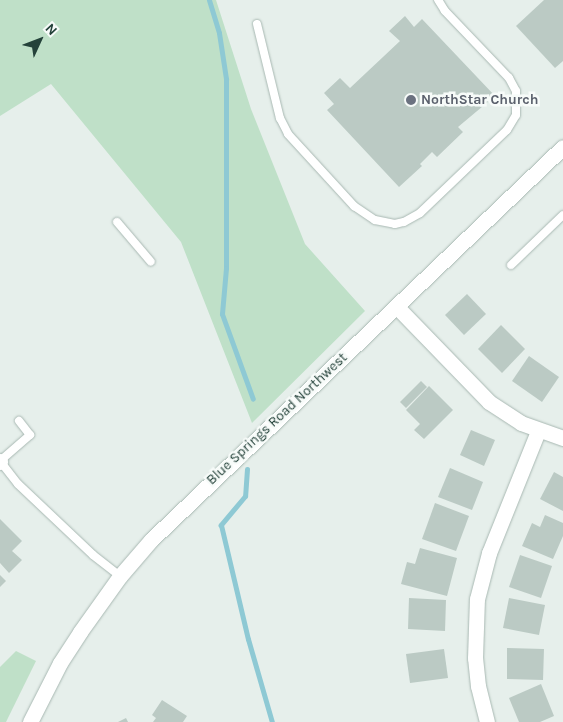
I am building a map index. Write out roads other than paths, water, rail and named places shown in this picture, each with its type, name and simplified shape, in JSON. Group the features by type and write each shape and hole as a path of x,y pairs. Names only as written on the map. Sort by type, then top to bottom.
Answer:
{"street":[{"name":"Blue Springs Road Northwest","path":"30,722 60,663 120,576 151,540 178,512 397,307 563,147"},
{"path":"397,307 476,390 505,413 538,430 563,438"},
{"path":"487,722 478,686 475,658 477,599 489,553 538,430"}],"lane":[{"path":"257,24 280,118 288,134 354,206 375,220 395,224 404,222 420,213 507,130 516,115 516,91 509,78 445,11 438,0"},
{"path":"511,265 563,215"},
{"path":"117,222 151,262"},
{"path":"19,421 30,435 0,461 18,484 93,555 120,576"}],"waterway":[{"path":"209,0 219,33 226,79 226,268 222,314 253,399"},
{"path":"247,469 245,496 221,525 248,639 272,722"}],"place":[{"name":"NorthStar Church","path":"411,100"}]}
